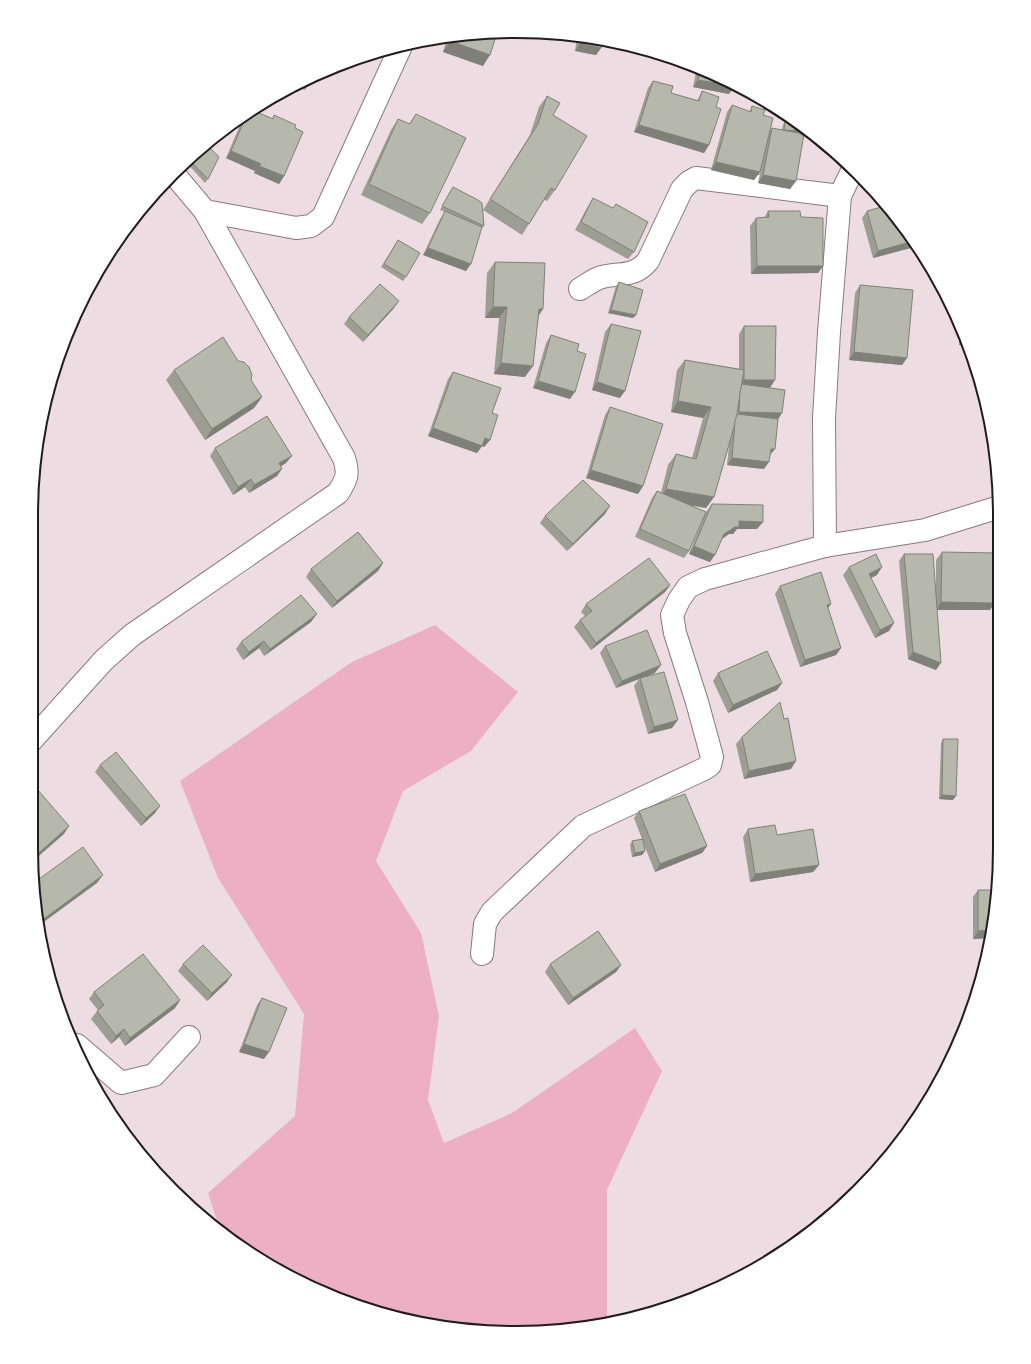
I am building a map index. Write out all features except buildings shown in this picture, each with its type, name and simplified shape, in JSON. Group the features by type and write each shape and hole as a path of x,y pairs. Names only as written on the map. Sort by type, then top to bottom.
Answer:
{"street":[{"path":"205,211 296,228 311,226 323,218 398,53"},
{"path":"825,546 824,418 829,332 840,196 851,176"},
{"path":"38,733 104,660 132,635 338,493 346,481 348,469 344,458 205,211 178,178"},
{"path":"580,289 603,277 633,272 641,268 648,261 682,189 696,178 840,196"},
{"path":"482,954 485,924 492,912 572,835 583,826 710,765 712,757 675,633 672,615 679,600 688,587 706,579 825,546 924,530 993,509"},
{"path":"82,1050 121,1084 154,1075 189,1037"}],"shaded area":[{"path":"435,625 518,692 471,751 403,791 376,861 421,933 439,1016 428,1100 444,1143 512,1113 635,1028 662,1071 607,1190 607,1317 547,1325 484,1325 422,1317 392,1310 362,1301 304,1277 250,1246 217,1221 208,1193 295,1116 304,1014 218,878 180,781 352,662"}]}
